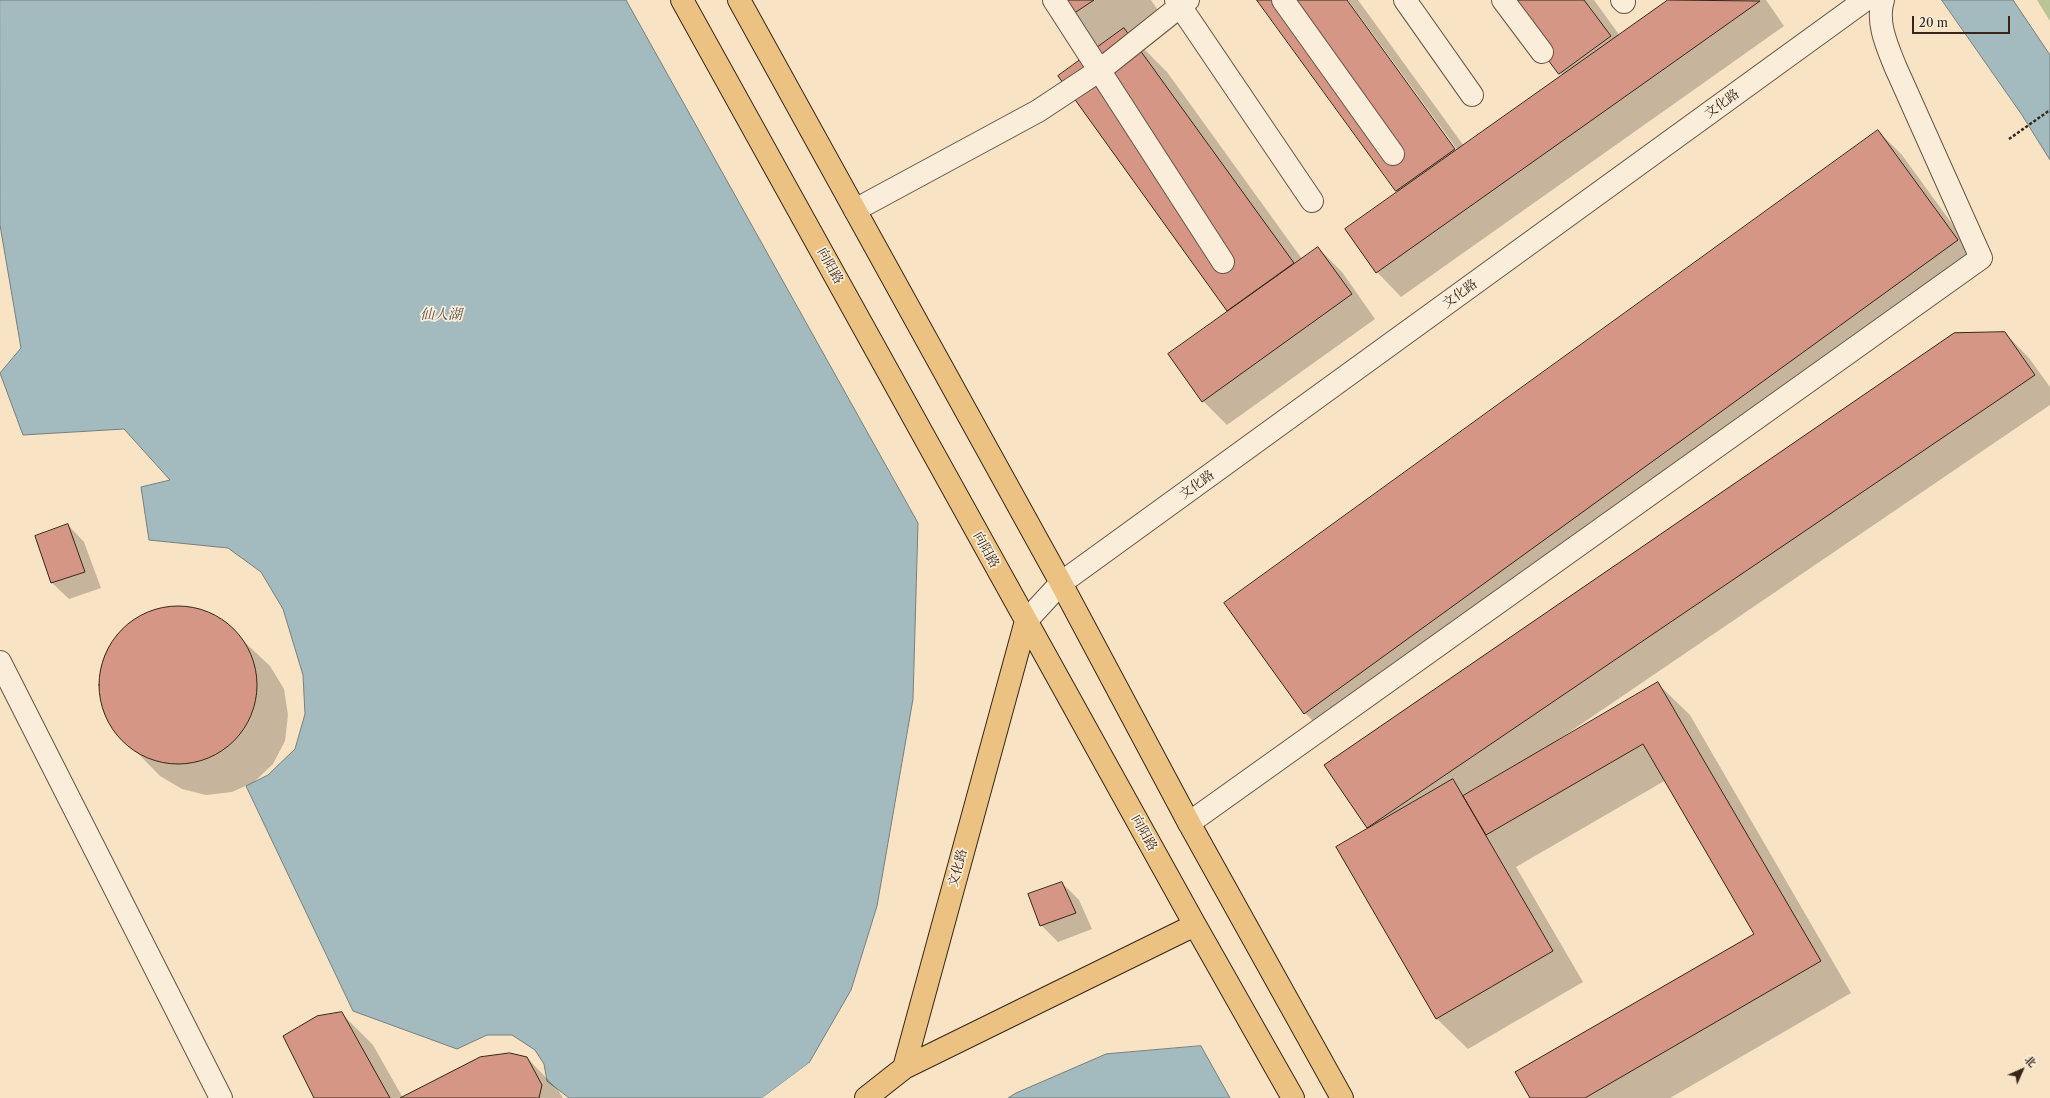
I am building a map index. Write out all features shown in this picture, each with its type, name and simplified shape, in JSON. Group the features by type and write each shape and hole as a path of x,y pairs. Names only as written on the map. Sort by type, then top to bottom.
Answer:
{"main road":[{"name":"向阳路","path":"682,0 1195,926 1293,1098"},
{"path":"739,0 1062,583 1190,823 1342,1098"},
{"name":"文化路","path":"904,1068 1026,621"},
{"path":"866,1098 904,1068 1195,926"}],"street":[{"path":"1054,0 1223,262"},
{"path":"1283,0 1393,154"},
{"path":"1404,0 1472,95"},
{"path":"1503,0 1542,52"},
{"path":"1190,823 1981,258 1895,66 1881,22 1883,0"},
{"path":"855,210 1038,111 1100,70 1181,2 1312,201"},
{"name":"文化路","path":"1026,621 1062,583 1859,2"},
{"path":"1859,2 1895,66"},
{"path":"0,662 220,1098"}],"path":[{"path":"2009,139 2050,110"}],"green space":[{"path":"2037,0 2050,0 2050,21"}],"water":[{"name":"仙人湖","path":"0,0 626,0 918,523 913,699 877,906 851,990 809,1063 762,1098 569,1098 547,1081 544,1064 535,1050 512,1035 487,1035 457,1049 353,1011 246,786 268,775 295,749 305,714 303,675 283,609 261,572 228,548 149,540 141,487 170,480 124,429 23,435 0,373 21,348 0,225"},
{"path":"1942,0 2013,0 2050,55 2050,160 2022,115"},
{"path":"1201,1046 1230,1098 1008,1098 1016,1093 1106,1054"}],"pier":[{"path":"809,1063 810,1064 766,1098 762,1098"}],"building":[{"path":"1055,0 1094,0 1067,18"},
{"path":"1257,0 1347,0 1455,149 1396,191"},
{"path":"1504,0 1584,0 1611,36 1559,74"},
{"path":"1668,0 1760,1 1376,273 1345,229"},
{"path":"1124,28 1294,263 1227,311 1058,76"},
{"path":"1878,130 1958,240 1304,714 1224,603"},
{"path":"1318,247 1352,294 1202,402 1168,354"},
{"path":"2005,332 2035,375 1367,828 1324,765 1954,333"},
{"path":"68,524 85,572 51,583 35,536"},
{"path":"178,606 208,612 222,619 234,629 244,641 251,655 257,685 251,715 244,729 234,741 222,751 208,758 178,764 148,758 134,751 122,741 112,729 105,715 99,685 105,655 112,641 122,629 134,619 148,612"},
{"path":"1658,682 1821,961 1585,1098 1530,1098 1515,1072 1754,934 1643,744 1486,835 1463,796"},
{"path":"1453,779 1553,951 1436,1019 1336,847"},
{"path":"1062,882 1076,913 1040,926 1028,894"},
{"path":"342,1012 390,1098 314,1098 283,1036 317,1016"},
{"path":"510,1053 527,1057 542,1085 539,1098 400,1098 480,1057"}]}
